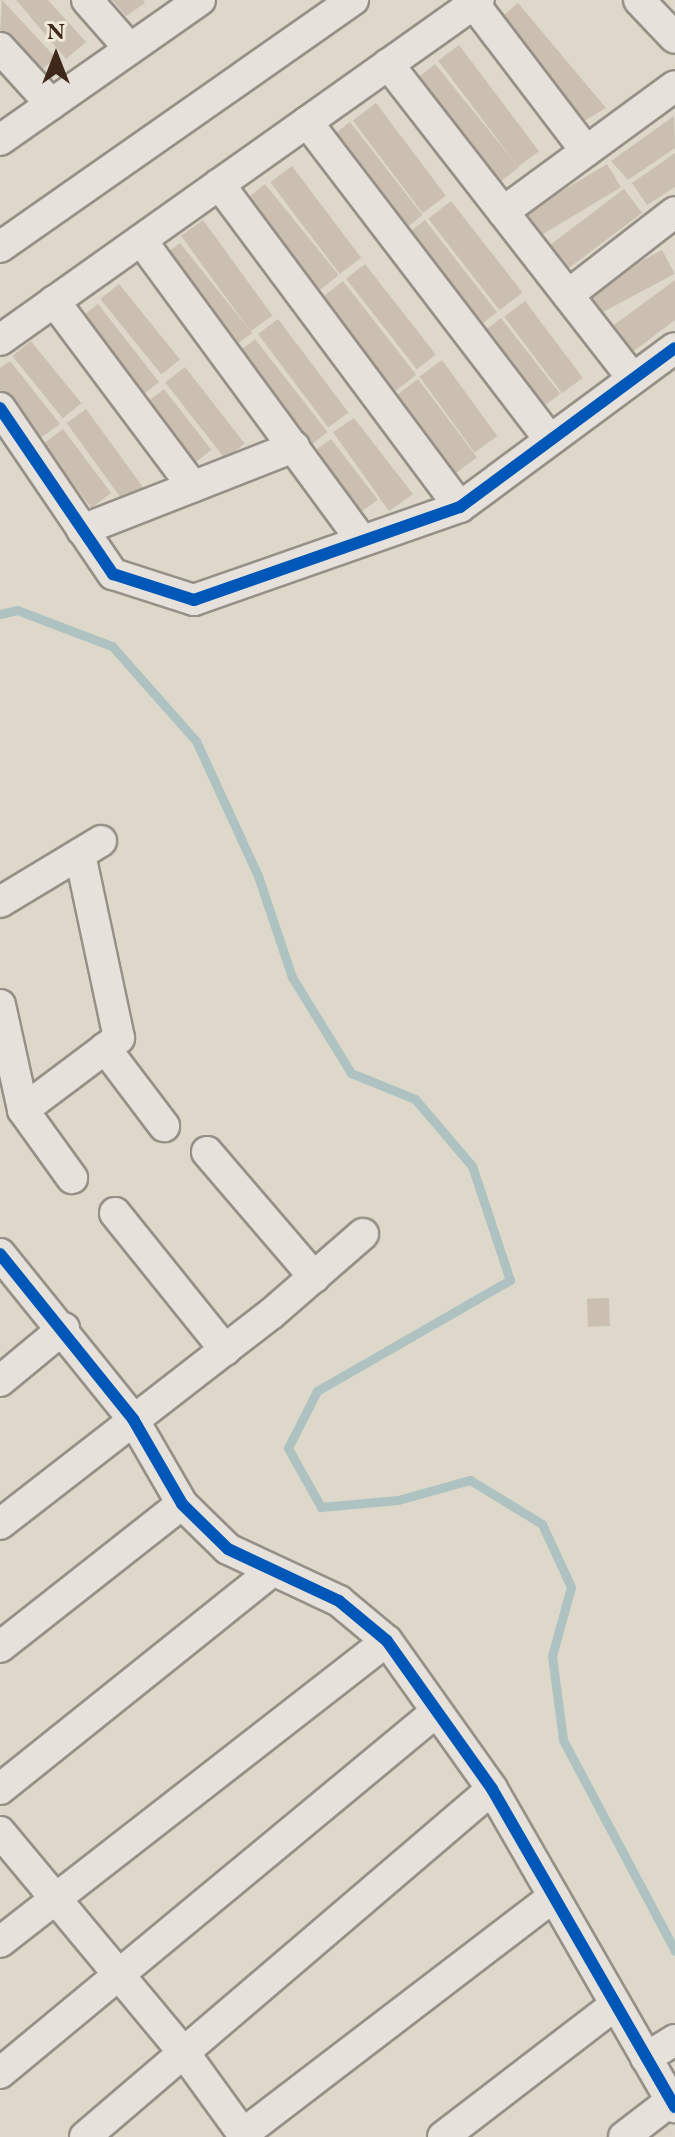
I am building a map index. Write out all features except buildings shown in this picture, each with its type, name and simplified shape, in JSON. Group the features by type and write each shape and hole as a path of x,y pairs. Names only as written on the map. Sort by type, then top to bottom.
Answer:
{"street":[{"path":"87,0 130,49"},
{"path":"0,140 200,0"},
{"path":"0,247 353,0"},
{"path":"639,0 675,38"},
{"path":"0,340 476,2 586,151"},
{"path":"0,48 51,104"},
{"path":"388,64 633,379"},
{"path":"503,212 675,86"},
{"path":"307,122 550,440"},
{"path":"219,184 460,507"},
{"path":"568,295 675,212"},
{"path":"141,240 362,541"},
{"path":"54,301 193,487"},
{"path":"0,408 113,574 194,600 460,507 675,348"},
{"path":"82,530 294,447"},
{"path":"0,902 90,847 119,1038 23,1110"},
{"path":"0,1005 4,1044 23,1110 72,1178"},
{"path":"105,1048 164,1126"},
{"path":"207,1152 314,1277"},
{"path":"115,1213 225,1350"},
{"path":"0,1524 225,1350 363,1234"},
{"path":"0,1254 64,1328 133,1419 182,1504 228,1549 270,1573 339,1601 387,1641 492,1789 673,2104 624,2137"},
{"path":"0,1381 64,1328"},
{"path":"0,1647 182,1504"},
{"path":"0,1789 270,1573"},
{"path":"0,1942 387,1641"},
{"path":"0,2073 436,1712"},
{"path":"85,2137 492,1789"},
{"path":"0,1832 117,1978 185,2054 244,2136 553,1897"},
{"path":"443,2137 615,2005"},
{"path":"646,2058 675,2040"}],"waterway":[{"path":"0,614 17,610 112,646 196,741 258,876 292,977 351,1073 415,1099 472,1166 510,1280 317,1391 288,1448 321,1507 398,1500 470,1480 542,1524 571,1587 552,1656 563,1740 675,1951"}],"cycle path":[{"path":"0,408 113,574 194,600 460,507 675,348"},
{"path":"0,1254 133,1419 182,1504 228,1549 339,1601 387,1641 492,1789 675,2107"}]}
